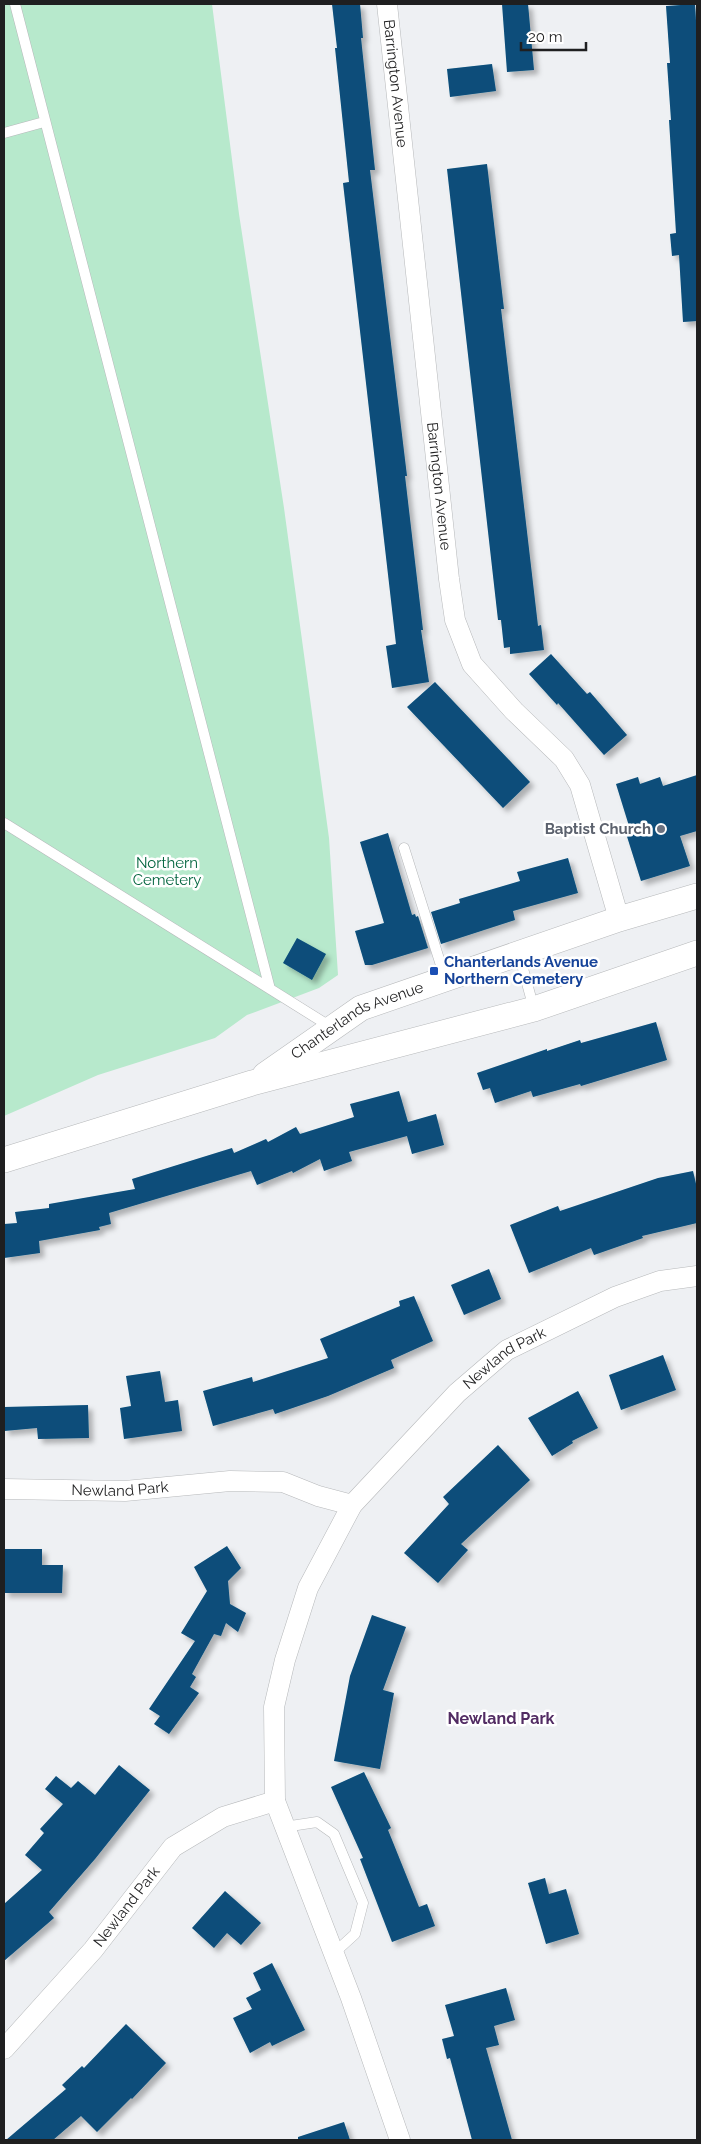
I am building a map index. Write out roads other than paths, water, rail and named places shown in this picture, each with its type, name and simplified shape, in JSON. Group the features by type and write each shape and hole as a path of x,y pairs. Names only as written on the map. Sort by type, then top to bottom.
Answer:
{"street":[{"name":"Barrington Avenue","path":"387,4 446,560 455,620 472,664 514,711 564,759 580,785 619,919"},
{"name":"Chanterlands Avenue","path":"252,1083 361,1008 619,919 697,896"},
{"name":"Chanterlands Avenue","path":"4,1160 252,1083 534,1009 697,953"},
{"name":"Newland Park","path":"400,2140 356,2013 274,1801 274,1707 285,1660 308,1588 352,1505 457,1393 507,1350 614,1297 660,1281 697,1276"},
{"name":"Newland Park","path":"4,1489 125,1492 230,1481 283,1482 318,1496 352,1505"},
{"name":"Newland Park","path":"4,2049 93,1950 173,1847 223,1817 274,1801"}],"lane":[{"path":"14,4 270,989"},
{"path":"4,133 44,122"},
{"path":"4,823 332,1028"},
{"path":"404,848 446,979"},
{"path":"519,953 534,1009"},
{"path":"284,1827 317,1822 334,1834 363,1903 355,1934 333,1954"}],"place":[{"name":"Baptist Church","path":"661,829"},
{"name":"Chanterlands Avenue Northern Cemetery","path":"434,971"}],"district":[{"name":"Newland Park","path":"501,1718"}],"park label":[{"name":"Northern Cemetery","path":"167,872"}]}
